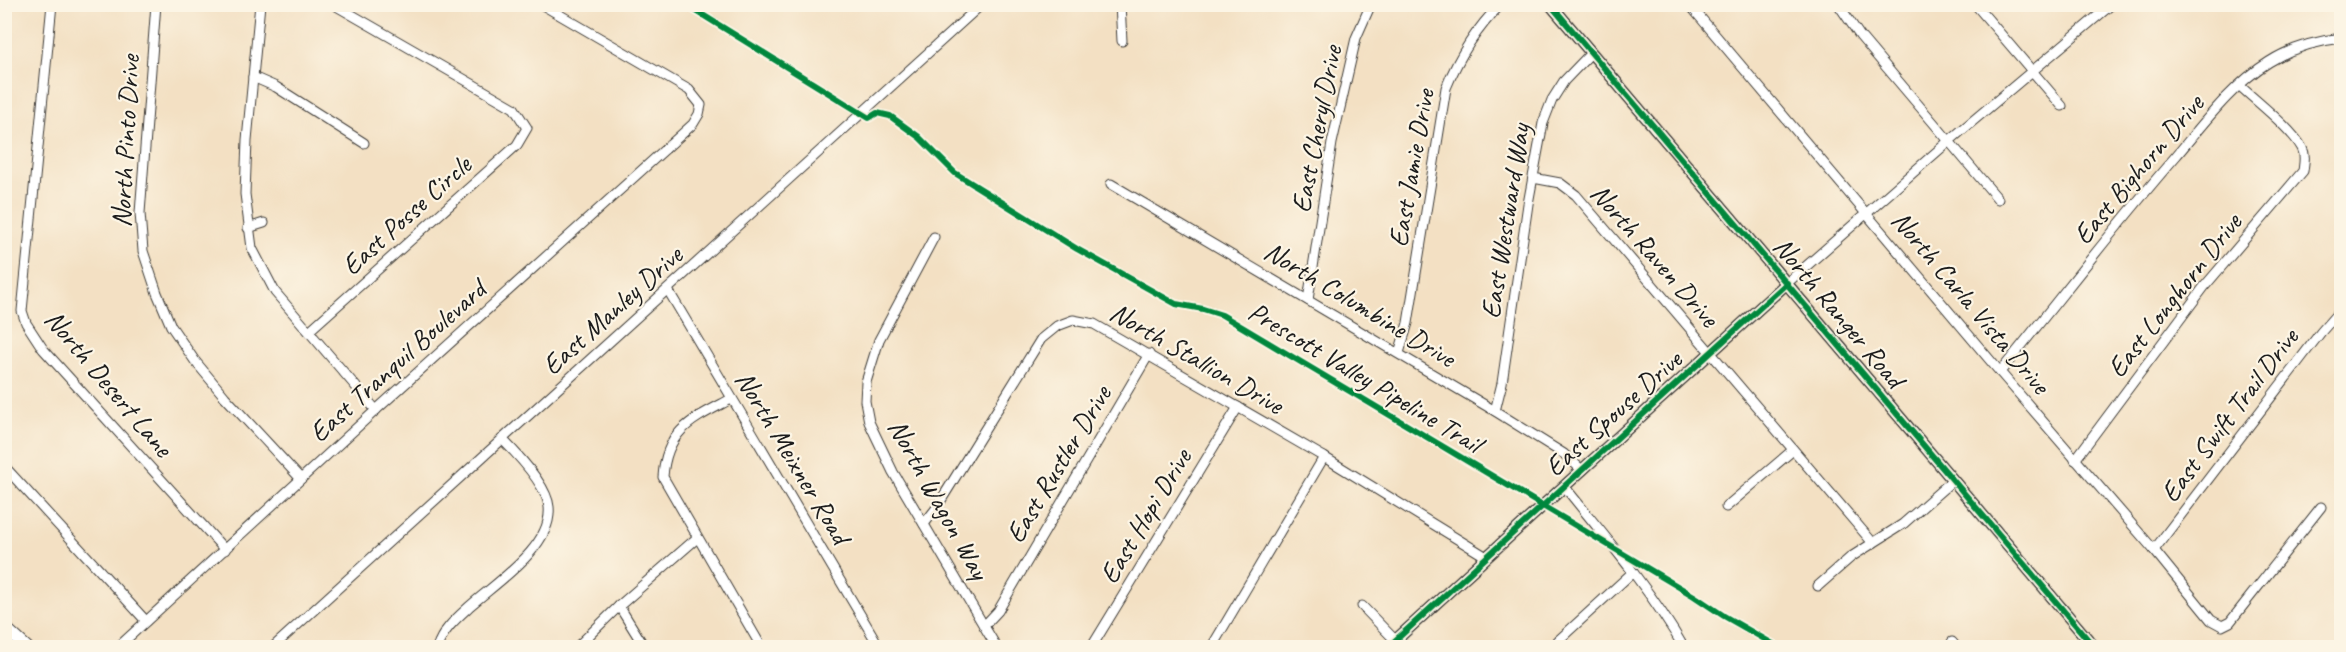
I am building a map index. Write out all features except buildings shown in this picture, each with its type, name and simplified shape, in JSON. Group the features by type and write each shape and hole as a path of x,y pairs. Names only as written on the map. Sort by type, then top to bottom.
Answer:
{"main road":[{"path":"4,627 27,648"}],"street":[{"name":"North Desert Lane","path":"51,4 22,311 26,323 43,349 225,550"},
{"name":"North Pinto Drive","path":"156,4 140,213 143,251 171,326 195,362 300,478"},
{"path":"260,4 244,194 252,248 271,284 375,410"},
{"name":"East Posse Circle","path":"309,331 518,146 527,128 514,108 333,4"},
{"name":"East Tranquil Boulevard","path":"117,648 300,478 693,124 701,105 689,90 541,4"},
{"name":"East Manley Drive","path":"272,648 982,4"},
{"path":"1120,4 1122,41"},
{"name":"East Cheryl Drive","path":"1308,300 1332,142 1356,39 1371,4"},
{"name":"East Jamie Drive","path":"1399,353 1408,323 1446,88 1455,64 1476,31 1501,4"},
{"name":"North Ranger Road","path":"1550,4 2096,648"},
{"name":"North Carla Vista Drive","path":"1689,4 2211,620 2222,627 2230,622 2321,507"},
{"path":"1838,4 1860,36 1998,199"},
{"path":"1975,4 2062,106"},
{"name":"East Spouse Drive","path":"1391,644 1787,283 1949,141 2112,4"},
{"name":"East Bighorn Drive","path":"2001,372 2161,173 2218,106 2267,63 2319,40 2342,38"},
{"name":"East Westward Way","path":"1496,411 1542,123 1552,100 1564,81 1591,53"},
{"path":"253,77 276,87 364,143"},
{"name":"East Longhorn Drive","path":"2075,460 2204,287 2298,180 2303,171 2305,158 2302,148 2293,136 2240,86"},
{"name":"North Raven Drive","path":"1533,178 1560,183 1576,195 1872,543"},
{"name":"North Columbine Drive","path":"1111,184 1496,411 1557,450 1582,470"},
{"path":"248,228 264,223"},
{"name":"North Wagon Way","path":"934,237 879,340 866,382 865,401 869,422 893,472 997,648"},
{"name":"North Meixner Road","path":"668,290 880,648"},
{"name":"East Swift Trail Drive","path":"2154,550 2313,341 2342,308"},
{"name":"North Stallion Drive","path":"924,524 936,510 1041,339 1057,326 1074,320 1094,324 1149,354 1324,457 1485,556"},
{"name":"East Rustler Drive","path":"984,626 998,611 1149,354"},
{"path":"731,399 693,419 680,431 670,444 664,459 663,477 762,648"},
{"name":"East Hopi Drive","path":"1091,648 1238,407"},
{"path":"437,648 440,638 455,620 533,550 547,527 549,506 539,484 522,460 502,439"},
{"path":"1726,507 1793,450"},
{"path":"1211,648 1324,457"},
{"path":"4,466 146,621"},
{"path":"1818,586 1851,557 1903,524 1953,480"},
{"path":"1564,486 1633,572 1666,617 1684,648"},
{"path":"576,648 619,606 697,538"},
{"path":"1550,648 1633,572"},
{"path":"619,606 645,648"},
{"path":"1362,606 1391,644"}],"cycle path":[{"name":"Prescott Valley Pipeline Trail","path":"685,4 869,118 877,113 890,116 919,137 955,173 1077,249 1176,304 1222,315 1780,648"},
{"path":"1550,4 2095,648"},
{"path":"1387,648 1787,283"}]}
